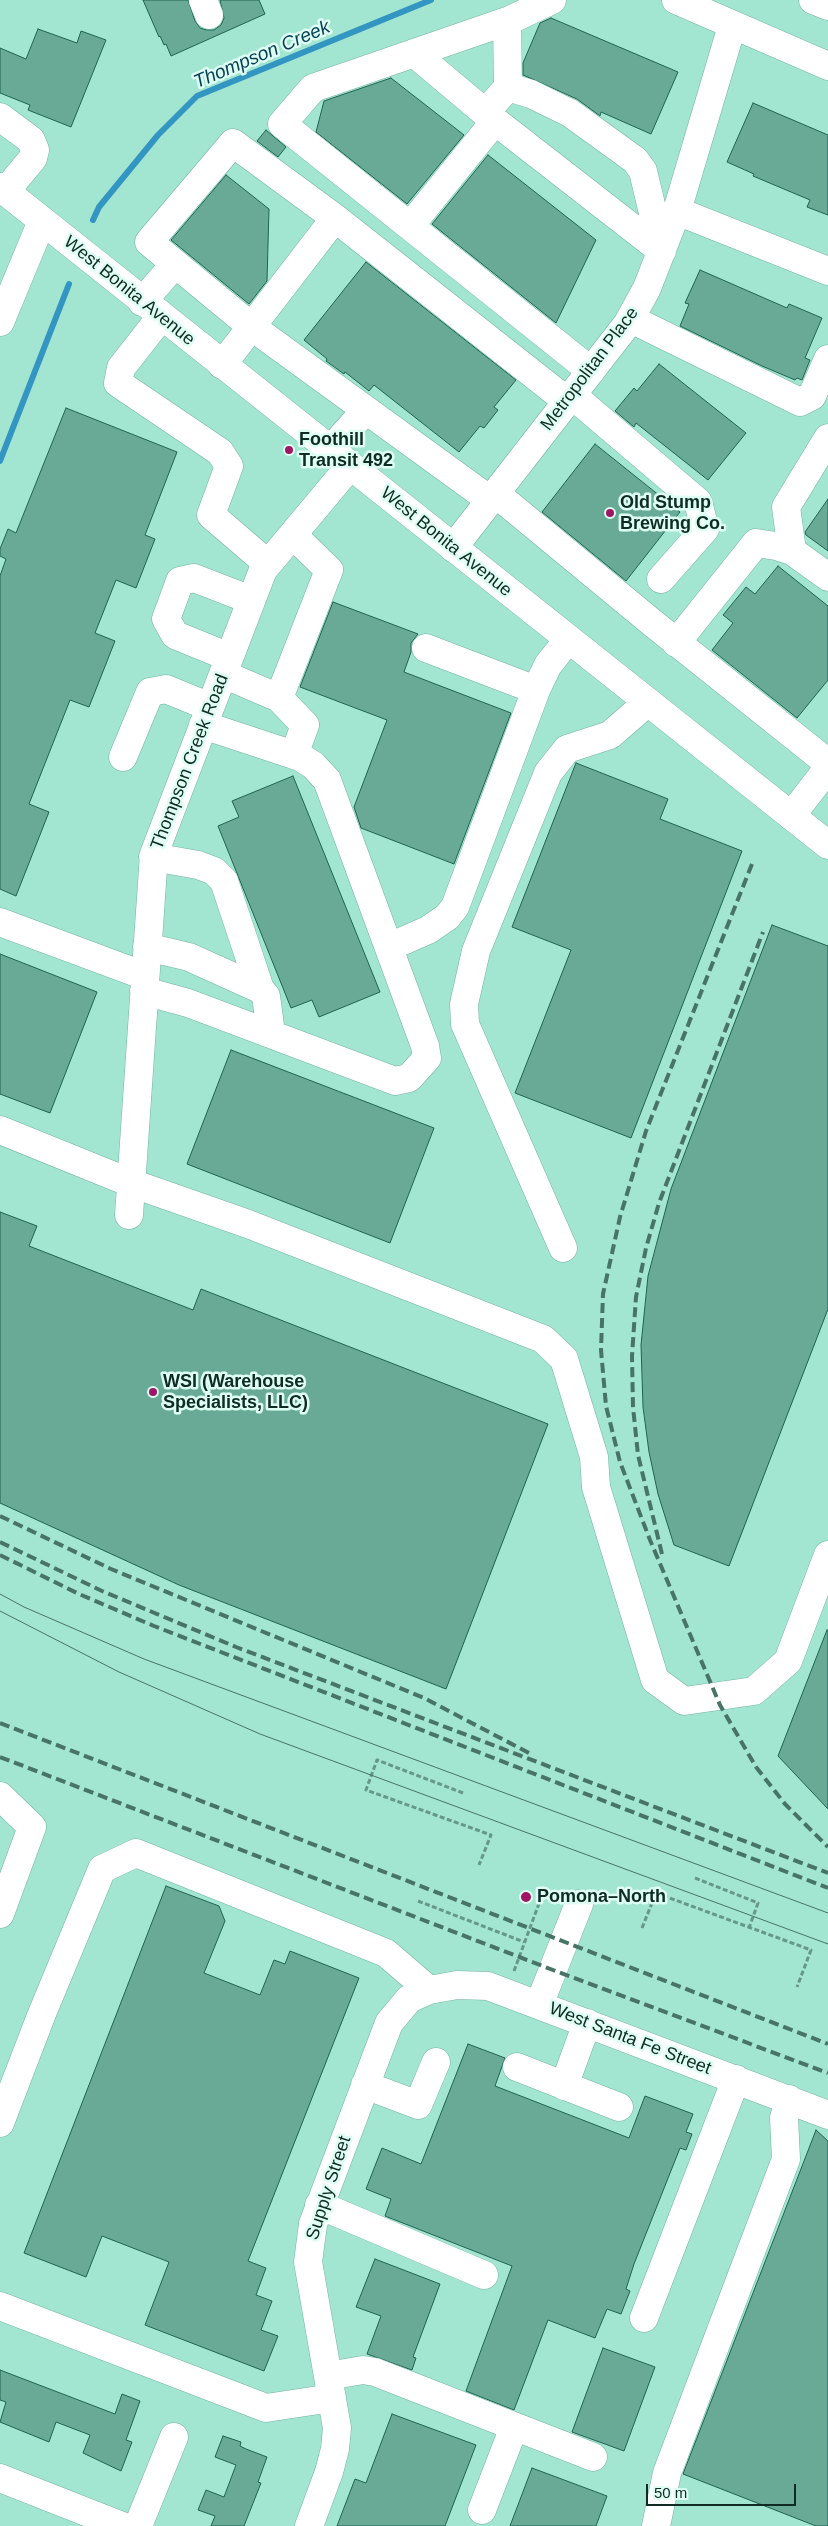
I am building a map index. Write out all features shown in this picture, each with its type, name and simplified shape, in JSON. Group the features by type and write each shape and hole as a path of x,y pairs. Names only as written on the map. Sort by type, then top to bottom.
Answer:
{"street":[{"path":"552,0 507,21 313,88 282,124 591,370"},
{"path":"676,0 732,26 828,66"},
{"path":"813,0 828,6"},
{"path":"410,226 490,117 508,87 507,21"},
{"name":"Metropolitan Place","path":"453,548 630,319 647,288 677,211 732,26"},
{"path":"414,53 490,117 662,251"},
{"path":"508,87 552,102 635,160 644,171 662,251"},
{"path":"0,117 31,140 35,150 33,158 3,190"},
{"path":"661,579 705,528 698,502 570,398 335,218 233,143 149,242 252,326 366,410 493,497 828,763"},
{"name":"West Bonita Avenue","path":"3,190 828,845"},
{"path":"677,211 828,271"},
{"path":"222,365 335,218"},
{"path":"0,322 42,221"},
{"path":"174,264 121,368 118,383 220,452 229,466 211,514 268,564"},
{"path":"630,319 800,402 812,396 828,359"},
{"name":"Thompson Creek Road","path":"129,1215 154,857 263,570 293,535 340,458 366,410"},
{"path":"792,551 786,507 828,438"},
{"path":"279,698 329,570 293,535"},
{"path":"676,643 756,543 792,551 828,577"},
{"path":"251,600 194,578 180,581 166,619 175,635 279,698 305,725 294,755"},
{"path":"389,947 428,930 447,917 455,907 536,690 548,665 568,640"},
{"path":"426,648 536,690"},
{"path":"0,922 188,1003 395,1081 410,1078 427,1058 425,1046 327,780 313,765 207,716 166,689 150,692 123,757"},
{"path":"563,1248 465,1024 464,1004 476,951 548,773 567,748 610,735 648,702"},
{"path":"791,816 828,768"},
{"path":"154,857 198,864 214,871 224,880 260,989 266,996 271,1033"},
{"path":"147,947 189,957 260,989"},
{"path":"0,1130 131,1183 248,1224 543,1338 564,1359 594,1457 596,1487 655,1680 684,1701 754,1690 788,1661 828,1554"},
{"path":"0,1796 32,1827 0,1914"},
{"path":"0,2123 41,2016 102,1869 136,1853 386,1953 429,1990"},
{"path":"540,2005 579,1904"},
{"name":"West Santa Fe Street","path":"429,1990 457,1985 488,1986 828,2114"},
{"name":"Supply Street","path":"309,2526 335,2449 337,2428 308,2262 312,2231 319,2205 389,2023 409,1999 429,1990"},
{"path":"564,2086 587,2023"},
{"path":"365,2084 418,2105 436,2062"},
{"path":"516,2068 619,2107"},
{"path":"644,2318 736,2079"},
{"path":"656,2526 666,2473 786,2159 784,2118 789,2099"},
{"path":"319,2205 484,2275"},
{"path":"0,2306 266,2408 330,2387 363,2370 375,2372 593,2457"},
{"path":"482,2510 514,2427"},
{"path":"138,2526 174,2437"},
{"path":"0,2478 122,2526"}],"path":[{"path":"463,1792 377,1760 366,1790 491,1835 480,1865"},
{"path":"695,1878 758,1903 749,1928"},
{"path":"506,1993 544,1890"},
{"path":"642,1928 656,1893 811,1950 797,1987"},
{"path":"418,1901 524,1942"}],"building":[{"path":"143,0 188,0 195,21 200,28 207,30 214,30 221,25 224,18 220,0 259,0 265,14 171,56 166,44 164,45 159,37"},
{"path":"551,18 678,72 651,134 601,112 600,116 577,99 523,75 523,63 540,23"},
{"path":"38,29 77,43 81,31 106,40 71,127 28,110 30,105 0,93 0,48 26,59"},
{"path":"391,78 464,135 407,204 316,132 324,101"},
{"path":"753,103 828,135 828,215 807,207 810,200 753,176 754,174 727,162"},
{"path":"266,130 286,147 278,157 257,141"},
{"path":"488,155 596,240 556,323 432,224"},
{"path":"226,175 269,209 267,281 249,304 171,240"},
{"path":"366,262 516,380 494,407 498,410 484,428 480,426 459,452 374,385 369,391 345,372 344,374 326,361 327,359 304,340"},
{"path":"700,270 787,308 789,304 822,318 805,358 810,360 802,380 797,378 795,380 762,366 680,326 689,304 685,303"},
{"path":"659,364 746,433 708,480 636,423 634,427 615,411 634,388 637,391"},
{"path":"66,408 177,452 145,535 155,539 136,588 116,580 95,633 115,641 89,707 70,700 29,804 49,812 16,896 0,889 0,576 6,559 0,556 0,549 8,529 16,533"},
{"name":"Old Stump Brewing Co.","path":"595,444 680,512 626,581 542,512"},
{"path":"828,499 828,551 806,535 805,532"},
{"path":"778,566 828,606 828,680 797,718 712,650 733,623 723,615 746,587 755,594"},
{"path":"333,602 418,634 411,643 411,652 404,672 511,713 454,864 361,828 354,807 387,720 300,687"},
{"path":"576,763 668,799 660,819 742,851 631,1138 515,1093 571,950 512,927"},
{"path":"293,776 380,992 319,1017 312,1000 291,1008 218,826 239,817 232,801"},
{"path":"772,925 828,946 828,1309 729,1566 674,1545 658,1494 649,1452 643,1407 641,1345 648,1276 671,1189"},
{"path":"0,954 97,992 50,1113 0,1094"},
{"path":"231,1050 434,1128 390,1243 187,1164"},
{"path":"0,1212 37,1226 29,1246 193,1310 201,1289 548,1424 446,1689 179,1585 0,1503"},
{"path":"828,1630 828,1809 778,1756"},
{"path":"166,1886 219,1906 225,1921 204,1973 260,1995 274,1960 285,1964 290,1951 359,1978 248,2261 266,2268 256,2295 272,2301 261,2330 278,2336 264,2371 145,2325 169,2262 102,2236 86,2277 24,2253"},
{"path":"468,2044 505,2058 495,2086 629,2138 645,2096 693,2114 686,2132 692,2134 686,2150 680,2148 634,2264 626,2289 630,2291 621,2314 607,2309 595,2338 548,2320 514,2410 466,2391 512,2266 385,2216 391,2199 366,2189 382,2148 421,2164"},
{"path":"816,2130 828,2141 828,2526 816,2526 683,2474"},
{"path":"375,2259 440,2284 413,2357 416,2358 412,2370 367,2354 381,2316 356,2307"},
{"path":"603,2348 655,2367 624,2451 572,2432"},
{"path":"0,2370 115,2414 122,2394 140,2401 126,2440 132,2442 121,2471 83,2453 90,2435 56,2422 49,2442 0,2422 6,2402 0,2400"},
{"path":"392,2414 476,2445 445,2526 337,2526 355,2479 366,2483"},
{"path":"223,2436 241,2442 240,2446 267,2457 258,2482 261,2483 244,2526 211,2526 215,2516 198,2510 206,2490 224,2497 236,2465 215,2457"},
{"path":"532,2468 607,2496 596,2526 510,2526"}],"waterway":[{"name":"Thompson Creek","path":"93,220 99,207 158,135 197,96 431,0"},
{"name":"Thompson Creek","path":"0,461 69,284"}],"tram line":[{"path":"0,1594 24,1607 144,1659 828,1913"},
{"path":"0,1611 119,1672 260,1734 828,1944"}],"railway":[{"path":"752,864 646,1131 620,1217 603,1294 601,1350 606,1406 620,1462 650,1540 720,1705 756,1767 785,1804 828,1847"},
{"path":"662,1554 638,1455 633,1407 632,1356 636,1297 646,1248 659,1203 763,932"},
{"path":"0,1516 111,1569 424,1698 529,1753"},
{"path":"0,1542 102,1591 236,1647 828,1873"},
{"path":"0,1555 79,1594 154,1626 828,1888"},
{"path":"0,1723 828,2044"},
{"path":"0,1757 553,1970 828,2073"}],"place":[{"name":"Foothill Transit 492","path":"289,450"},
{"name":"Old Stump Brewing Co.","path":"610,513"},
{"name":"WSI (Warehouse Specialists, LLC)","path":"153,1392"},
{"name":"Pomona–North","path":"526,1897"}]}
